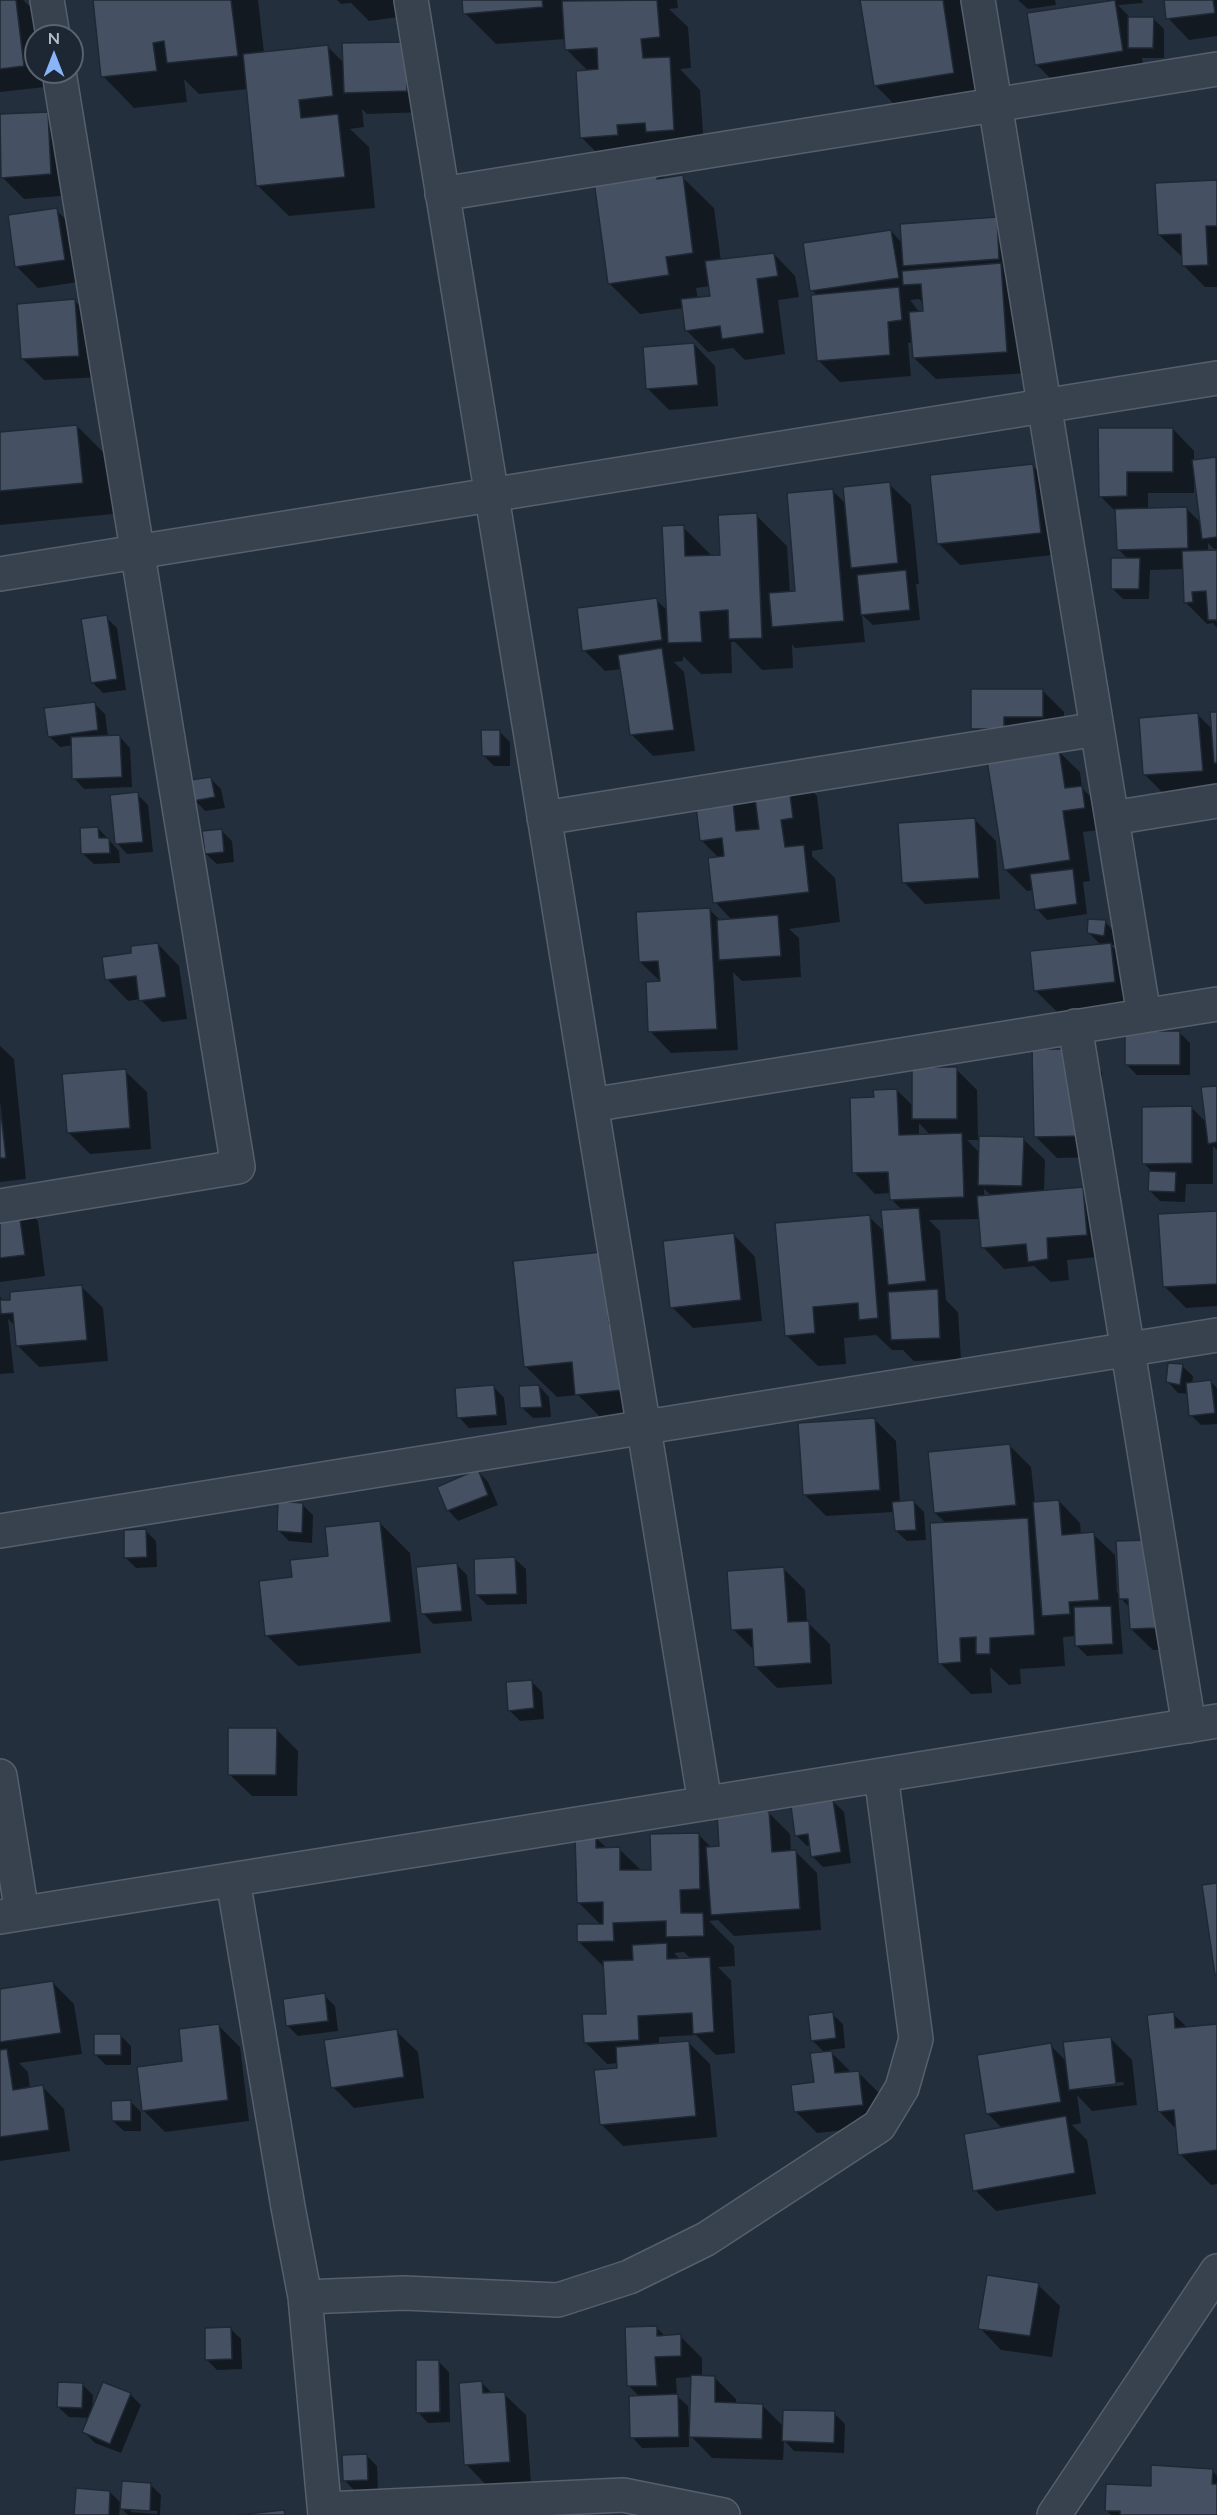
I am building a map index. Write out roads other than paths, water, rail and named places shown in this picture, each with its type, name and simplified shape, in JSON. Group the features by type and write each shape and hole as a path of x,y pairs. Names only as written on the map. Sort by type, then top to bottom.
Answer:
{"street":[{"path":"47,0 51,24"},
{"path":"411,0 705,1803"},
{"path":"978,0 1144,1015"},
{"path":"442,194 1217,69"},
{"path":"0,1206 238,1167 61,84"},
{"path":"0,574 1217,378"},
{"path":"544,818 1097,729"},
{"path":"1112,818 1217,801"},
{"path":"591,1105 1217,1004"},
{"path":"0,1776 11,1915 1203,1723 1127,1349 1075,1026"},
{"path":"0,1531 1217,1335"},
{"path":"305,2297 404,2293 558,2300 629,2277 706,2240 879,2126 902,2088 916,2039 881,1775"},
{"path":"233,1880 305,2297 325,2512 623,2495 723,2515"},
{"path":"1054,2515 1217,2271"}]}
